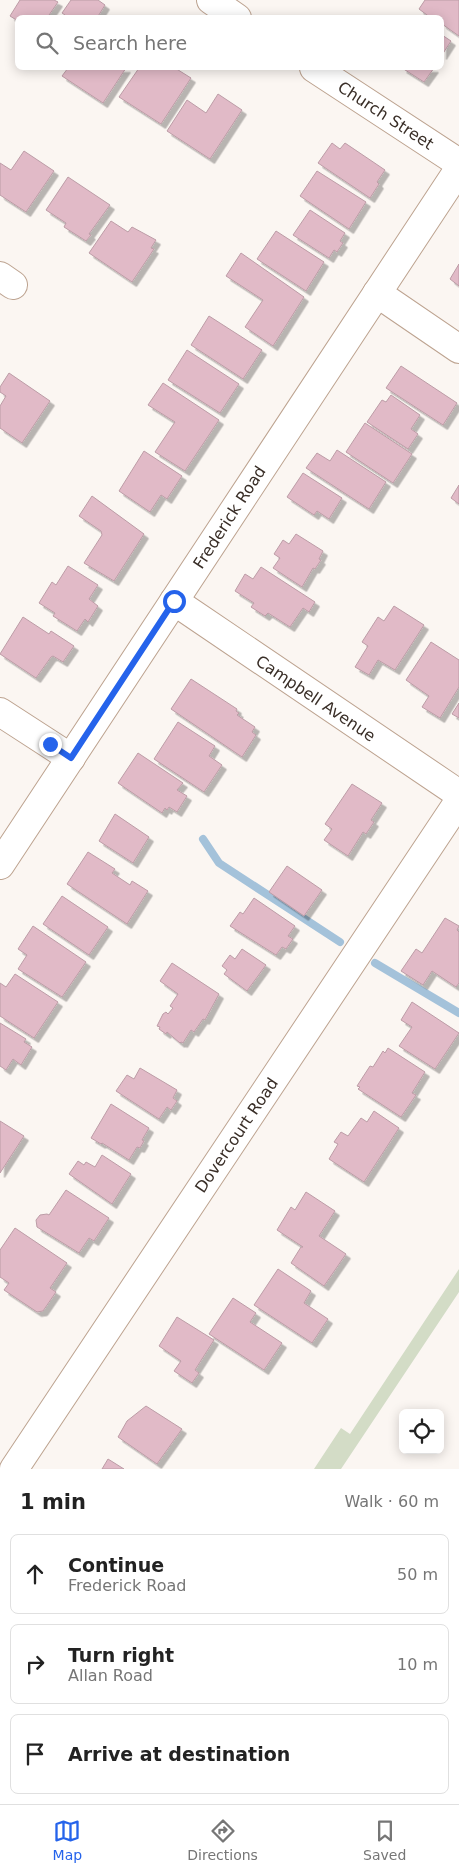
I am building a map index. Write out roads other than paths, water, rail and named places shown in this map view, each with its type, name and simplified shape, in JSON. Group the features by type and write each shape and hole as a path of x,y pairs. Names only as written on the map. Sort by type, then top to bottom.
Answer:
{"street":[{"path":"211,0 233,15"},
{"name":"Church Street","path":"317,70 459,163"},
{"name":"Frederick Road","path":"0,865 459,169"},
{"path":"377,293 459,349"},
{"name":"Campbell Avenue","path":"174,601 459,794"},
{"path":"0,712 71,758"},
{"name":"Dovercourt Road","path":"14,1469 459,801"}],"waterway":[{"path":"203,839 219,863 340,942"},
{"path":"375,963 459,1013"}]}
